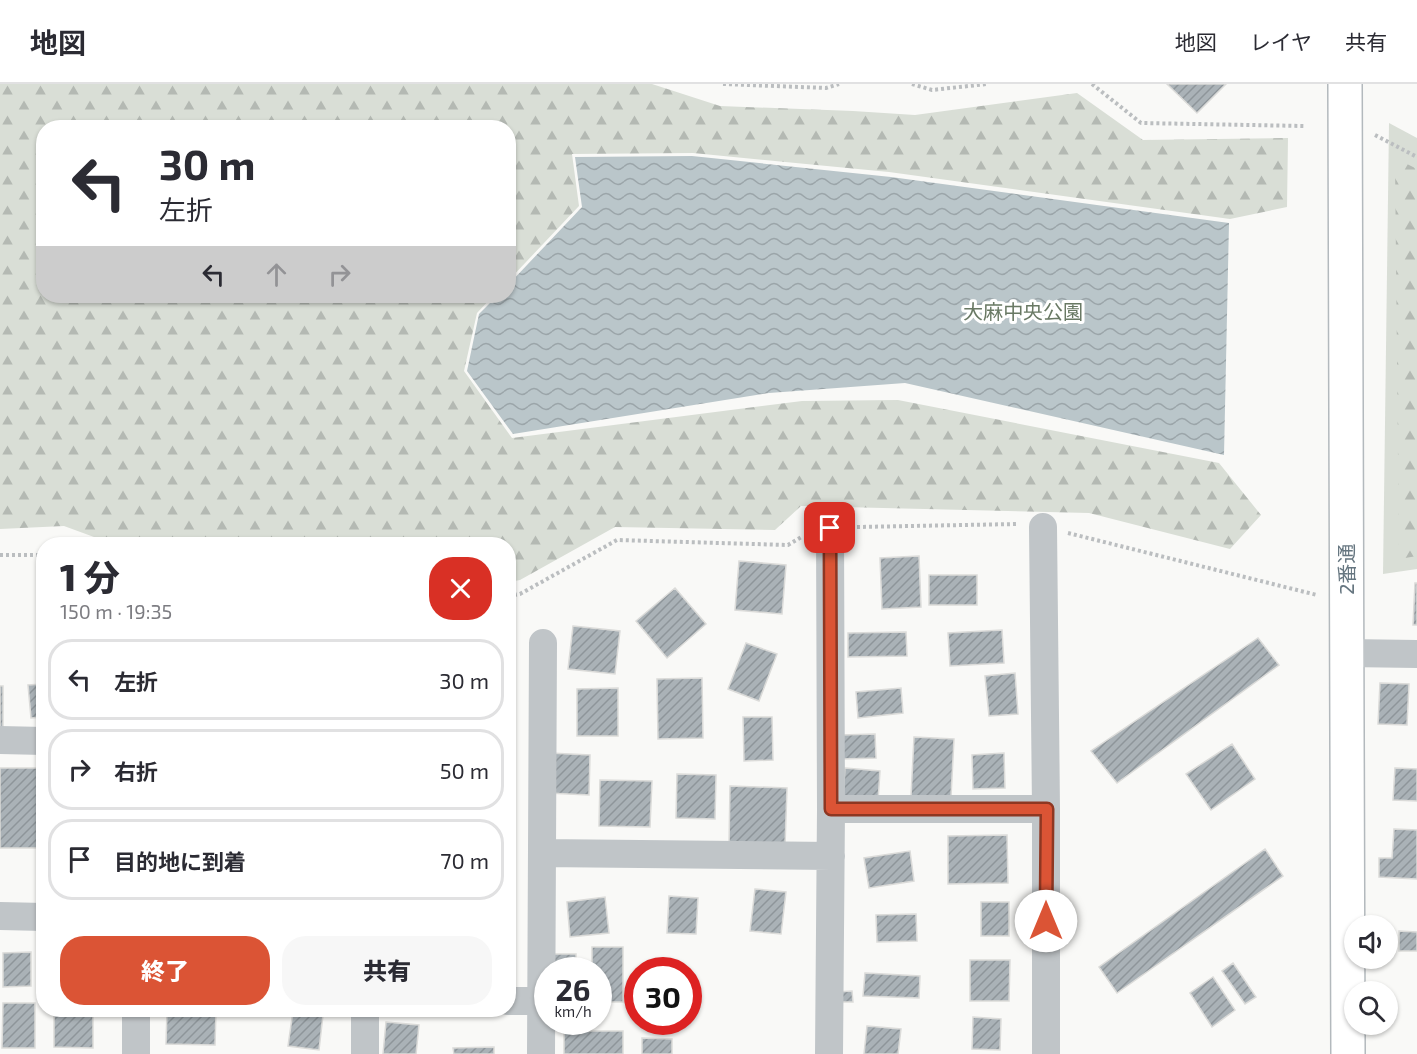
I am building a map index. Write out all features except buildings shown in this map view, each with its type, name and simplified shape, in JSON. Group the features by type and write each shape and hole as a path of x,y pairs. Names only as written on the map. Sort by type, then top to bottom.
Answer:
{"main road":[{"name":"2番通","path":"1345,84 1348,1054"}],"street":[{"path":"1043,527 1047,809 1046,1054"},
{"path":"829,1054 830,528"},
{"path":"542,957 543,643"},
{"path":"1348,653 1417,654"},
{"path":"0,740 36,741"},
{"path":"831,809 1047,809"},
{"path":"542,853 831,856"},
{"path":"0,916 36,917"},
{"path":"516,1001 534,1001"},
{"path":"136,1017 136,1054"},
{"path":"365,1017 365,1054"},
{"path":"541,1035 541,1054"}],"path":[{"path":"723,84 826,88 839,84"},
{"path":"912,84 932,90 987,84"},
{"path":"1092,84 1141,123 1304,126"},
{"path":"1372,134 1417,157"},
{"path":"516,595 618,540 788,545 817,528 1030,524 1348,602"},
{"path":"0,555 36,555"}],"green space":[{"path":"0,84 652,84 720,106 915,115 1077,93 1143,140 1288,138 1287,207 1230,219 889,172 693,153 572,154 579,206 516,273 516,120 36,120 36,303 486,303 477,313 464,371 512,438 802,401 898,400 1219,463 1261,515 1230,549 1089,513 801,506 775,530 615,527 516,581 516,537 94,537 64,526 0,529"},
{"path":"1389,123 1417,138 1417,569 1383,574"},
{"path":"1395,158 1417,169 1417,556 1399,559"}],"water":[{"path":"692,156 891,177 1229,223 1224,455 905,383 769,393 513,434 467,371 479,314 490,303 516,303 516,277 582,207 575,157"}],"route":[{"path":"830,528 831,809 1047,809 1046,921"}],"park label":[{"name":"大麻中央公園","path":"1023,312"}]}
